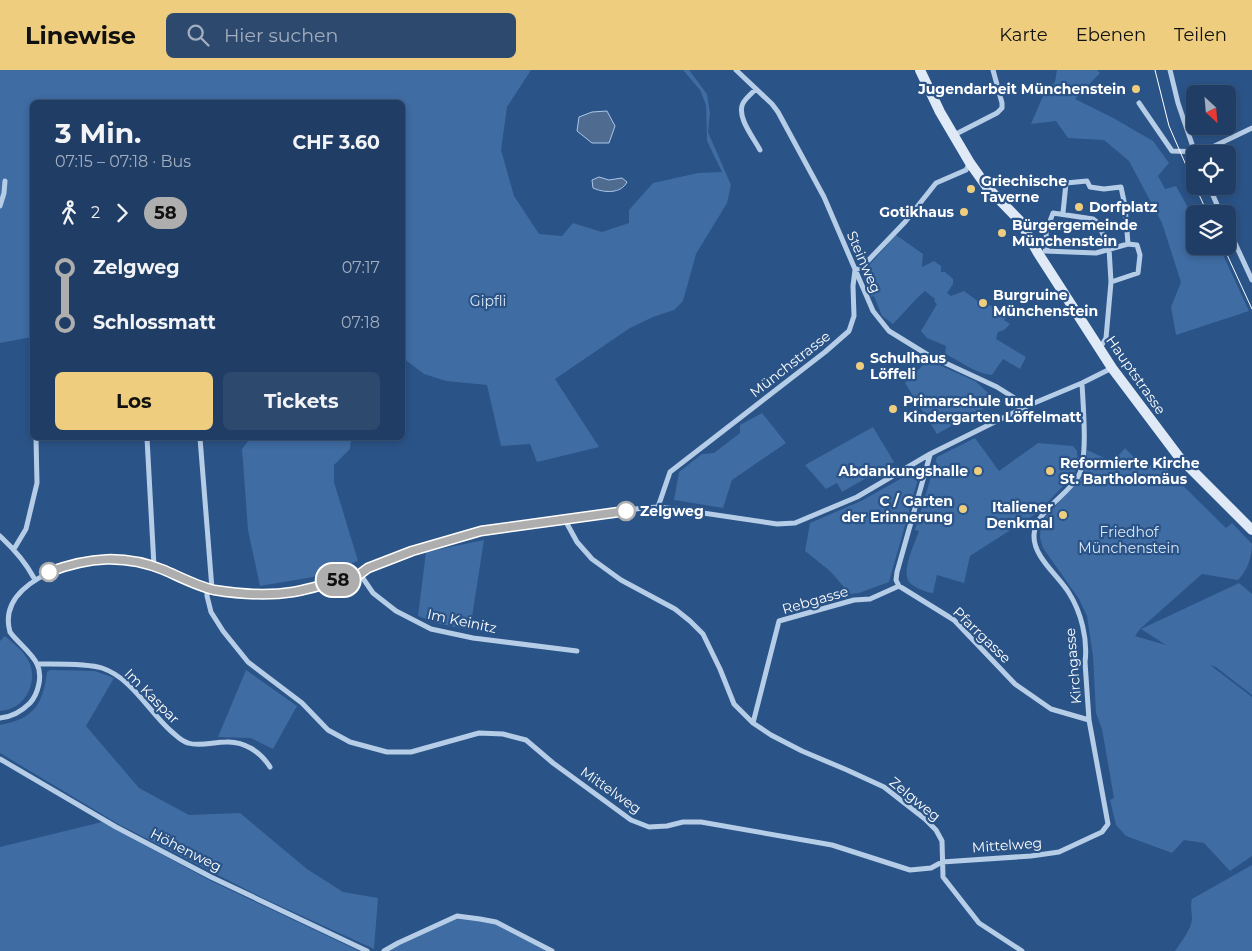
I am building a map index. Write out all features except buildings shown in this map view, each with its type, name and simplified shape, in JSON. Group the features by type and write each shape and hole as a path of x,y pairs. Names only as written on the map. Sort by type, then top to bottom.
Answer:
{"main road":[{"name":"Hauptstrasse","path":"920,70 953,135 970,163 987,187 1014,214 1043,251 1112,368 1178,457 1252,530"}],"street":[{"name":"Steinweg","path":"736,70 778,112 824,197 873,311 889,331 928,355 997,387 1027,406"},
{"path":"953,135 997,113 1002,108 993,70"},
{"path":"1170,70 1178,103 1192,145"},
{"path":"756,89 744,101 741,114 760,150"},
{"path":"1139,103 1169,149 1176,152 1186,153"},
{"path":"1218,145 1252,128"},
{"path":"855,270 861,268 905,222 936,183 966,170 970,163"},
{"path":"0,206 5,181"},
{"path":"1063,213 1066,183 1087,181 1090,187 1104,189 1121,187 1125,206 1128,244"},
{"path":"1100,348 1106,338 1111,282 1109,248 1098,223 1093,219 1053,213 1046,232 1043,251 1096,252 1109,248 1128,244 1136,245 1140,255 1138,273 1111,282"},
{"path":"1236,245 1252,280"},
{"name":"Münchstrasse","path":"658,507 670,472 825,352 848,331 854,316 853,286 855,270"},
{"path":"9,596 34,578 83,561 103,559 126,560 154,566 210,588 257,594 293,592 360,574 368,568 395,558 481,531 658,507 777,524 795,523 858,497 930,454 1027,406 1082,384 1112,368"},
{"name":"Kirchgasse","path":"1082,384 1084,446 1079,474 1037,521 1034,536 1038,552 1070,594 1083,626 1089,720 1108,824"},
{"path":"14,549 26,529 37,483 36,440"},
{"path":"147,440 154,566"},
{"name":"Mittelweg","path":"200,440 210,588 207,596 211,612 222,631 248,662 302,703 328,730 350,742 387,752 411,752 479,732 503,734 526,740 553,763 631,820 649,827 667,826 683,822 701,822 832,845 910,870 931,868 942,862 1032,856 1059,852 1102,832 1108,824"},
{"path":"899,586 896,580 897,572 930,454"},
{"name":"Zelgweg","path":"565,520 577,542 592,559 621,580 675,609 690,620 703,634 734,704 753,723 802,751 884,787 925,819 936,830 942,841 943,877 979,923 1022,951"},
{"path":"0,536 14,549 34,578"},
{"name":"Im Keinitz","path":"360,574 374,593 396,611 432,629 473,638 577,651"},
{"name":"Pfarrgasse","path":"899,586 954,620 1015,684 1051,709 1089,720"},
{"name":"Rebgasse","path":"753,723 779,621 854,600 870,599 899,586"},
{"path":"0,718 16,714 25,708 33,700 39,684 37,664 10,632 2,616"},
{"name":"Im Kaspar","path":"37,664 100,667 116,674 164,725 180,739 188,743 200,744 236,743 255,750 265,758 270,767"},
{"name":"Höhenweg","path":"0,759 116,826 203,872 368,951"},
{"path":"384,951 458,916 496,922 552,951"}],"green space":[{"name":"Gipfli","path":"0,70 531,70 507,107 501,150 514,196 539,234 562,236 573,223 602,232 629,223 629,210 653,183 698,173 722,172 707,141 706,105 700,90 683,70 689,70 707,94 710,113 708,132 731,185 727,203 696,254 683,301 674,310 630,328 555,379 599,447 537,462 530,444 501,446 487,385 446,381 424,374 405,360 405,100 30,100 30,337 0,343"},
{"path":"1057,70 1097,70 1100,73 1075,99 1153,141 1169,163 1158,176 1165,189 1176,186 1187,205 1186,255 1223,255 1249,311 1176,335 1171,307 1181,282 1162,223 1129,161 1104,140 1068,138 1056,121 1031,124 1043,96 1055,82"},
{"path":"896,235 923,254 922,267 934,261 941,266 941,272 945,272 953,279 953,284 947,293 951,296 964,291 987,308 989,305 999,308 1002,306 1010,314 1004,320 1010,324 1004,330 998,332 996,339 1026,357 1020,369 1003,359 992,375 986,374 974,370 945,354 946,346 927,338 921,331 937,304 934,301 935,299 925,291 893,324 882,316 874,296 871,297 863,272"},
{"path":"928,360 975,381 996,400 981,410 986,417 976,422 971,415 937,434 905,383"},
{"path":"762,413 786,443 732,480 723,508 674,500 679,472 702,454 714,453 740,433 740,425"},
{"path":"873,427 894,462 842,492 837,483 826,489 805,465"},
{"name":"Friedhof Münchenstein","path":"975,438 999,471 1038,443 1073,446 1077,451 1078,465 1074,475 1037,513 970,556 964,583 937,575 933,593 931,593 913,586 907,577 908,564 919,531 915,530 937,457"},
{"path":"351,440 350,449 334,465 334,482 358,561 313,577 260,586 248,530 242,449 248,441"},
{"name":"Friedhof Münchenstein","path":"1125,448 1144,468 1159,462 1226,528 1232,523 1252,544 1248,564 1238,580 1202,574 1140,629 1135,636 1166,645 1141,629 1239,583 1252,594 1252,695 1216,667 1210,665 1252,697 1252,856 1230,871 1204,843 1184,840 1172,853 1126,836 1116,825 1110,800 1114,798 1102,729 1096,713 1093,656 1087,616 1079,599 1043,548 1040,538 1041,522 1084,474 1087,450 1113,462"},
{"path":"918,469 920,472 889,582 859,593 850,594 830,571 805,551 810,523 861,501"},
{"path":"484,540 470,630 440,624 418,616 426,552"},
{"path":"5,636 18,647 29,662 32,682 27,695 18,705 8,710 0,711 0,641"},
{"path":"50,670 95,671 114,678 86,726 139,788 189,815 240,813 307,869 343,892 378,898 374,949 263,898 120,825 0,753 0,725 21,719 35,708 43,693 47,672"},
{"path":"246,670 297,706 273,749 251,738 218,737"},
{"path":"102,822 209,880 359,951 0,951 0,847"},
{"path":"1252,865 1252,951 1175,951 1190,927 1192,899"},
{"path":"457,916 496,922 552,951 384,951"}],"shaded area":[{"path":"607,111 615,126 609,143 592,143 577,131 579,117 592,112"},
{"path":"599,177 609,180 622,178 627,182 621,189 602,191 593,188 592,180"}],"tram line":[{"path":"1155,70 1169,126 1186,165"},
{"path":"1199,195 1204,205"},
{"path":"1227,255 1252,309"}],"bus line":[{"name":"58","path":"49,572 83,561 103,559 126,560 154,566 212,589 257,594 293,592 360,574 368,568 412,551 481,531 626,511"}],"place":[{"name":"Jugendarbeit Münchenstein","path":"1136,89"},
{"name":"Griechische Taverne","path":"971,189"},
{"name":"Dorfplatz","path":"1079,207"},
{"name":"Gotikhaus","path":"964,212"},
{"name":"Bürgergemeinde Münchenstein","path":"1002,233"},
{"name":"Burgruine Münchenstein","path":"983,303"},
{"name":"Schulhaus Löffeli","path":"860,366"},
{"name":"Primarschule und Kindergarten Löffelmatt","path":"893,409"},
{"name":"Abdankungshalle","path":"978,471"},
{"name":"Reformierte Kirche St. Bartholomäus","path":"1050,471"},
{"name":"C / Garten der Erinnerung","path":"963,509"},
{"name":"Zelgweg","path":"626,511"},
{"name":"Italiener Denkmal","path":"1063,515"}]}
